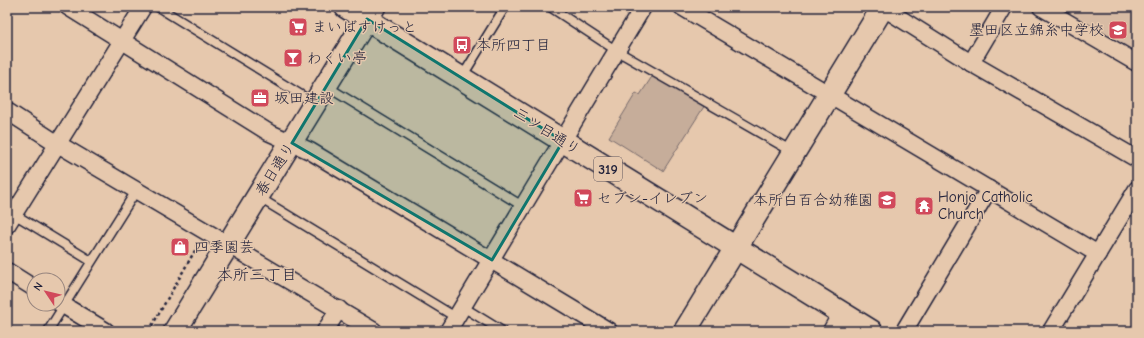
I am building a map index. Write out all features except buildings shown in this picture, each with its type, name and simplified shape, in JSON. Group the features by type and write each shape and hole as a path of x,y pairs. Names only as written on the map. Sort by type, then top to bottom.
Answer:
{"street":[{"path":"68,7 268,132 310,152 609,331"},
{"path":"11,219 143,7"},
{"name":"三ツ目通り","path":"346,7 370,13 462,77 736,248 836,322 871,331"},
{"path":"456,319 643,7"},
{"path":"682,7 1098,254"},
{"path":"685,331 883,7 970,63 1137,159"},
{"path":"970,63 1004,7"},
{"path":"1041,7 1137,63"},
{"name":"春日通り","path":"175,331 292,143 370,13"},
{"path":"7,111 136,191 339,309 374,331"},
{"path":"904,331 989,189"},
{"path":"1051,331 1137,189"},
{"path":"7,271 26,283"},
{"path":"66,307 106,331"},
{"path":"325,331 339,309"}],"lane":[{"path":"158,7 524,206"},
{"path":"462,77 505,7"},
{"path":"550,7 617,51 794,153"},
{"path":"66,297 136,191"},
{"path":"257,197 456,319 502,331"},
{"path":"11,219 91,261"},
{"path":"48,331 57,312"}],"highlighted area":[{"path":"367,19 563,141 492,260 292,143"}],"shaded area":[{"name":"墨田区立錦糸中学校","path":"1062,7 1137,7 1137,52"},
{"path":"653,75 705,105 663,171 609,137 636,93 640,95"}],"place":[{"name":"まいばすけっと","path":"298,27"},
{"name":"墨田区立錦糸中学校","path":"1118,30"},
{"name":"本所四丁目","path":"462,45"},
{"name":"わくい亭","path":"293,58"},
{"name":"坂田建設","path":"260,98"},
{"name":"セブン-イレブン","path":"583,198"},
{"name":"本所白百合幼稚園","path":"887,200"},
{"name":"Honjo Catholic Church","path":"924,206"},
{"name":"四季園芸","path":"180,247"}],"district":[{"name":"本所三丁目","path":"257,275"}]}
